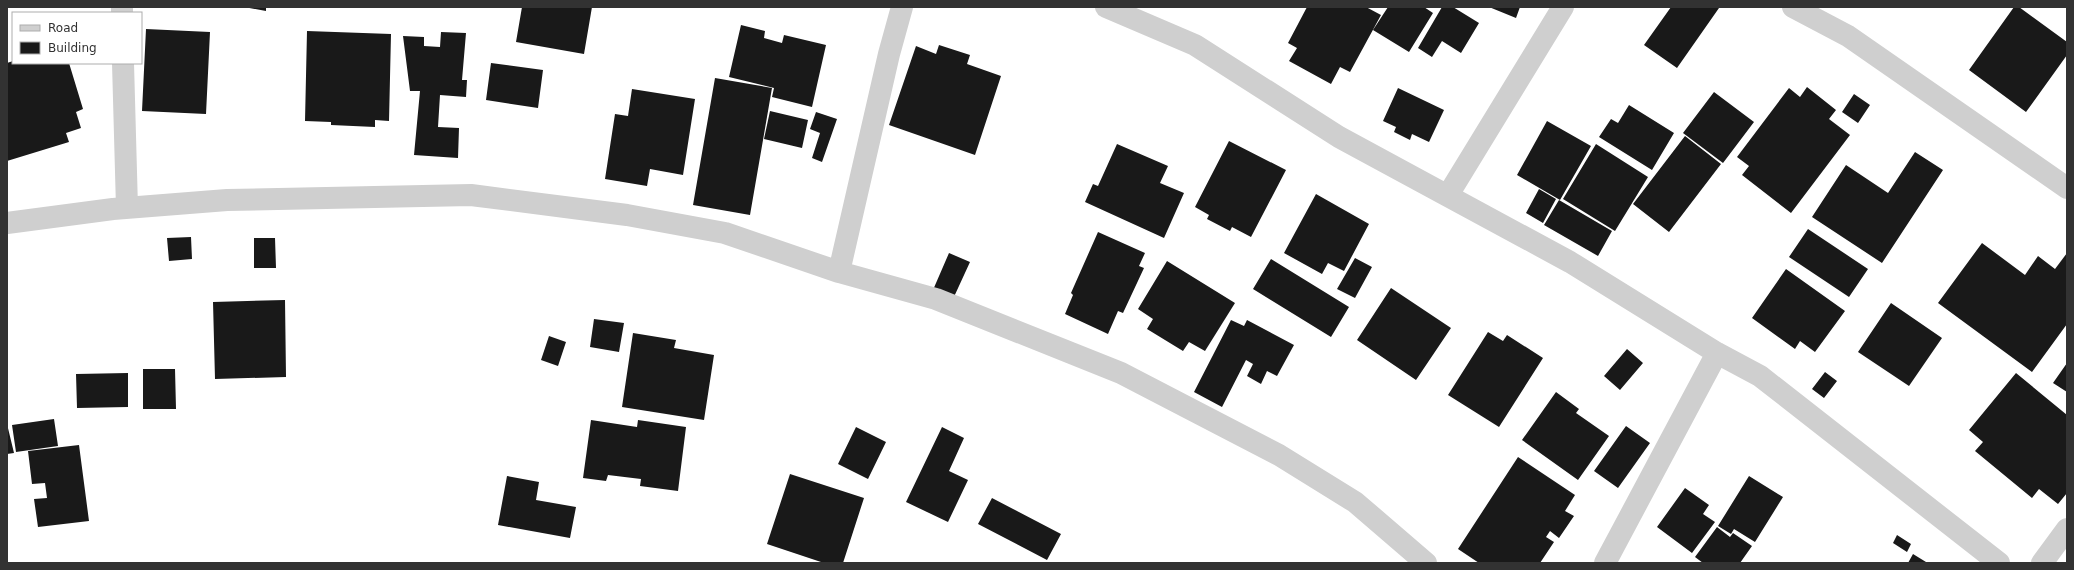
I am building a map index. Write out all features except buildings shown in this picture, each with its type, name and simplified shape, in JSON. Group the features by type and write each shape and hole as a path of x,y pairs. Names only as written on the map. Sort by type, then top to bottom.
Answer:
{"street":[{"path":"839,272 889,54 902,7"},
{"path":"1106,7 1195,45 1339,137 1570,262 1717,353 1760,376 2000,563"},
{"path":"1448,195 1563,7"},
{"path":"1793,7 1848,36 2067,188"},
{"path":"123,64 127,208"},
{"path":"7,223 127,208 227,200 471,195 627,215 724,233 839,272 936,300 1121,373 1278,455 1355,502 1426,563"},
{"path":"1605,563 1717,353"},
{"path":"2042,563 2067,529"}]}
